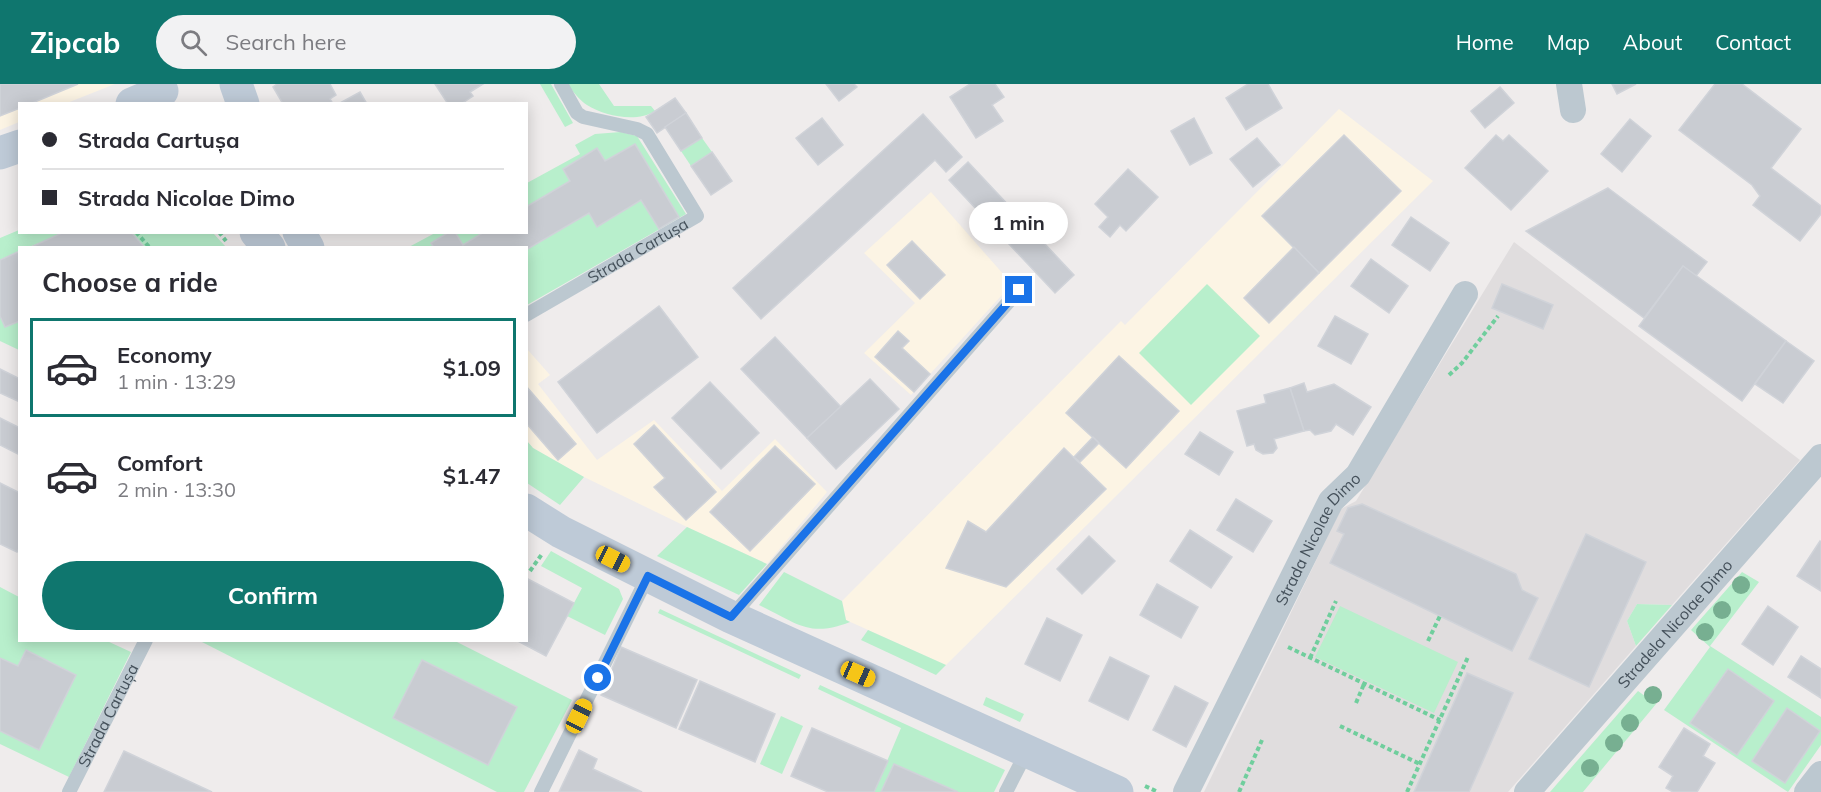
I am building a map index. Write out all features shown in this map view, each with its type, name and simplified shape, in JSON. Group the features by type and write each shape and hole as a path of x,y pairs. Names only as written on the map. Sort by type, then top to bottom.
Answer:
{"street":[{"path":"1569,84 1573,110"},
{"path":"137,102 162,93"},
{"path":"0,153 18,147"},
{"path":"258,234 267,246"},
{"name":"Strada Nicolae Dimo","path":"1186,792 1330,501 1358,475 1465,294"},
{"name":"Stradela Nicolae Dimo","path":"1527,792 1821,457"},
{"path":"528,511 561,532 731,617 1117,792"},
{"path":"1807,792 1821,775"}],"lane":[{"name":"Strada Cartușa","path":"528,314 697,216 648,134 637,129 583,117 577,113 561,84"},
{"path":"731,617 1019,290"},
{"path":"542,792 648,576"},
{"name":"Strada Cartușa","path":"69,792 145,642"},
{"path":"1006,792 1027,751"}],"path":[{"path":"138,234 148,246"},
{"path":"530,571 548,545"},
{"path":"1310,658 1336,601"},
{"path":"1428,641 1440,616"},
{"path":"1288,647 1440,720"},
{"path":"1407,792 1468,657"},
{"path":"1356,703 1364,684"},
{"path":"1340,726 1420,764"},
{"path":"1239,792 1262,740"}],"shaded area":[{"path":"0,84 115,84 70,102 18,102 18,122 0,130"},
{"path":"1339,109 1433,181 946,665 846,620 842,601 1121,321 1125,325"},
{"path":"931,192 1012,284 911,395 864,353 915,303 864,253"},
{"path":"1514,242 1800,460 1672,605 1637,604 1627,621 1636,646 1508,792 1204,792 1341,509 1356,501"},
{"path":"528,350 550,375 538,384 597,460 654,420 722,491 775,439 827,492 767,564 584,477 533,448 528,442"}],"green space":[{"path":"540,84 551,84 573,123 565,127"},
{"path":"567,84 599,84 614,106 651,106 655,111 639,117 611,115 584,103"},
{"path":"621,132 637,136 686,214 528,304 528,246 411,246 433,234 528,234 528,182 580,154 575,145 595,134"},
{"path":"702,138 712,152 691,166 681,151"},
{"path":"18,230 18,234 62,234 32,246 18,246 18,251 0,260 0,238"},
{"path":"132,234 214,234 225,246 144,246"},
{"path":"1207,284 1260,336 1191,405 1139,353"},
{"path":"0,316 5,327 18,321 18,350 0,341"},
{"path":"528,442 533,448 584,477 560,505 528,484"},
{"path":"687,527 767,564 739,595 657,556"},
{"path":"551,551 619,589 623,599 605,635 567,616 582,588 541,566"},
{"path":"784,572 842,601 846,620 850,622 824,629 813,628 794,623 759,605"},
{"path":"1742,572 1759,582 1710,646 1821,717 1821,745 1788,792 1664,710 1710,647 1691,630"},
{"path":"0,587 18,596 18,642 109,642 131,652 69,777 0,744"},
{"path":"1637,604 1672,605 1636,646 1627,621"},
{"path":"1340,606 1458,662 1434,713 1315,657"},
{"path":"660,609 801,675 799,679 658,613"},
{"path":"868,630 946,665 936,675 861,640"},
{"path":"202,642 457,642 572,700 524,792 497,792"},
{"path":"820,685 1005,770 994,792 874,792 901,728 818,689"},
{"path":"1638,691 1656,704 1583,792 1550,792"},
{"path":"986,697 1024,714 1020,722 983,705"},
{"path":"781,716 803,726 782,774 760,764"}],"building":[{"path":"0,84 78,84 35,102 18,102 18,109 0,116"},
{"path":"277,84 330,84 336,95 330,99 332,102 282,102 273,87"},
{"path":"435,84 483,84 470,92 473,96 464,102 447,102"},
{"path":"826,84 854,84 857,87 839,101"},
{"path":"970,84 995,84 1004,97 992,105 1003,121 976,138 950,97"},
{"path":"1248,84 1268,84 1282,108 1246,130 1226,98"},
{"path":"1612,84 1636,84 1617,94"},
{"path":"1715,84 1742,84 1801,129 1771,168 1821,206 1821,214 1800,241 1753,205 1760,196 1752,185 1679,130"},
{"path":"1500,87 1514,103 1485,128 1471,111"},
{"path":"360,92 366,102 342,102"},
{"path":"675,98 686,113 657,133 646,117"},
{"path":"686,113 702,138 681,151 665,127"},
{"path":"923,114 962,157 946,172 935,160 761,319 733,288"},
{"path":"822,118 843,145 818,165 796,138"},
{"path":"1194,118 1212,153 1190,165 1171,131"},
{"path":"1630,119 1651,136 1622,172 1601,154"},
{"path":"1344,135 1401,191 1319,273 1262,216"},
{"path":"1496,135 1503,141 1509,135 1548,171 1511,210 1465,168"},
{"path":"1257,138 1280,165 1253,187 1230,159"},
{"path":"635,144 679,217 659,229 641,200 597,227 589,213 528,249 528,246 433,246 431,243 446,234 456,234 463,245 481,234 528,234 528,206 570,181 563,169 597,148 605,161"},
{"path":"712,152 732,181 711,195 691,166"},
{"path":"968,162 1074,275 1055,293 949,180"},
{"path":"1128,169 1158,197 1126,231 1120,225 1110,237 1099,227 1108,217 1095,204"},
{"path":"1608,188 1707,262 1696,276 1683,266 1644,318 1526,231"},
{"path":"1411,217 1449,243 1430,271 1392,245"},
{"path":"60,234 133,234 143,246 33,246"},
{"path":"912,241 945,275 920,299 887,265"},
{"path":"1294,247 1319,273 1269,323 1244,298"},
{"path":"18,252 18,322 5,327 0,316 0,260"},
{"path":"1371,259 1408,286 1389,313 1351,286"},
{"path":"1683,266 1786,341 1742,401 1639,326"},
{"path":"1502,284 1553,305 1543,329 1492,308"},
{"path":"659,306 698,357 597,433 558,382"},
{"path":"1335,316 1368,334 1351,364 1318,346"},
{"path":"898,331 909,341 902,348 930,374 914,392 875,357"},
{"path":"775,337 841,407 807,438 741,369"},
{"path":"1786,341 1814,361 1783,403 1755,384"},
{"path":"1119,356 1179,411 1126,468 1066,413"},
{"path":"0,369 18,378 18,401 0,393"},
{"path":"870,379 899,409 836,469 807,438"},
{"path":"710,382 759,433 721,469 672,418"},
{"path":"1304,383 1307,392 1334,384 1371,407 1353,435 1336,424 1331,431 1315,435 1310,430 1304,431 1290,388"},
{"path":"528,388 576,444 558,460 528,425"},
{"path":"1290,388 1304,431 1274,439 1277,448 1273,453 1263,454 1256,450 1254,444 1247,446 1237,411 1266,403 1264,395"},
{"path":"0,418 18,427 18,454 0,445"},
{"path":"654,425 716,492 686,520 654,487 665,478 634,444"},
{"path":"1200,432 1233,452 1219,475 1185,454"},
{"path":"1093,437 1099,443 1080,462 1074,457"},
{"path":"775,446 815,484 750,551 710,512"},
{"path":"1064,448 1106,489 1006,587 946,568 968,521 986,532"},
{"path":"0,483 18,492 18,550 17,552 0,544"},
{"path":"1236,499 1272,521 1253,552 1217,530"},
{"path":"1362,504 1516,574 1522,590 1538,598 1512,651 1330,563 1344,534 1337,531 1348,508"},
{"path":"1190,530 1232,557 1211,588 1170,561"},
{"path":"1586,534 1646,562 1589,687 1529,659"},
{"path":"1089,536 1115,561 1082,594 1057,569"},
{"path":"1821,542 1821,591 1797,576"},
{"path":"528,579 574,603 546,656 520,642 528,642"},
{"path":"1157,584 1198,607 1181,638 1140,615"},
{"path":"1768,606 1798,627 1773,665 1742,644"},
{"path":"1047,618 1082,635 1060,681 1025,664"},
{"path":"621,647 697,680 676,728 601,695"},
{"path":"26,650 76,675 39,750 0,731 0,658 18,666"},
{"path":"1801,656 1821,669 1821,698 1788,677"},
{"path":"1110,657 1149,676 1128,720 1089,701"},
{"path":"422,660 517,707 488,765 393,718"},
{"path":"1728,669 1774,701 1737,755 1690,723"},
{"path":"1467,673 1513,693 1469,792 1414,792"},
{"path":"700,681 775,714 755,762 679,729"},
{"path":"1175,686 1208,703 1186,747 1153,730"},
{"path":"1787,708 1820,731 1785,783 1752,761"},
{"path":"812,728 888,761 874,792 828,792 791,776"},
{"path":"1684,728 1710,744 1703,756 1715,763 1697,792 1673,792 1666,788 1673,776 1659,767"},
{"path":"579,750 597,759 593,769 642,792 559,792"},
{"path":"124,751 212,792 104,792"},
{"path":"894,764 958,792 881,792"}],"route":[{"path":"598,678 648,576 731,617 1019,290"}]}
